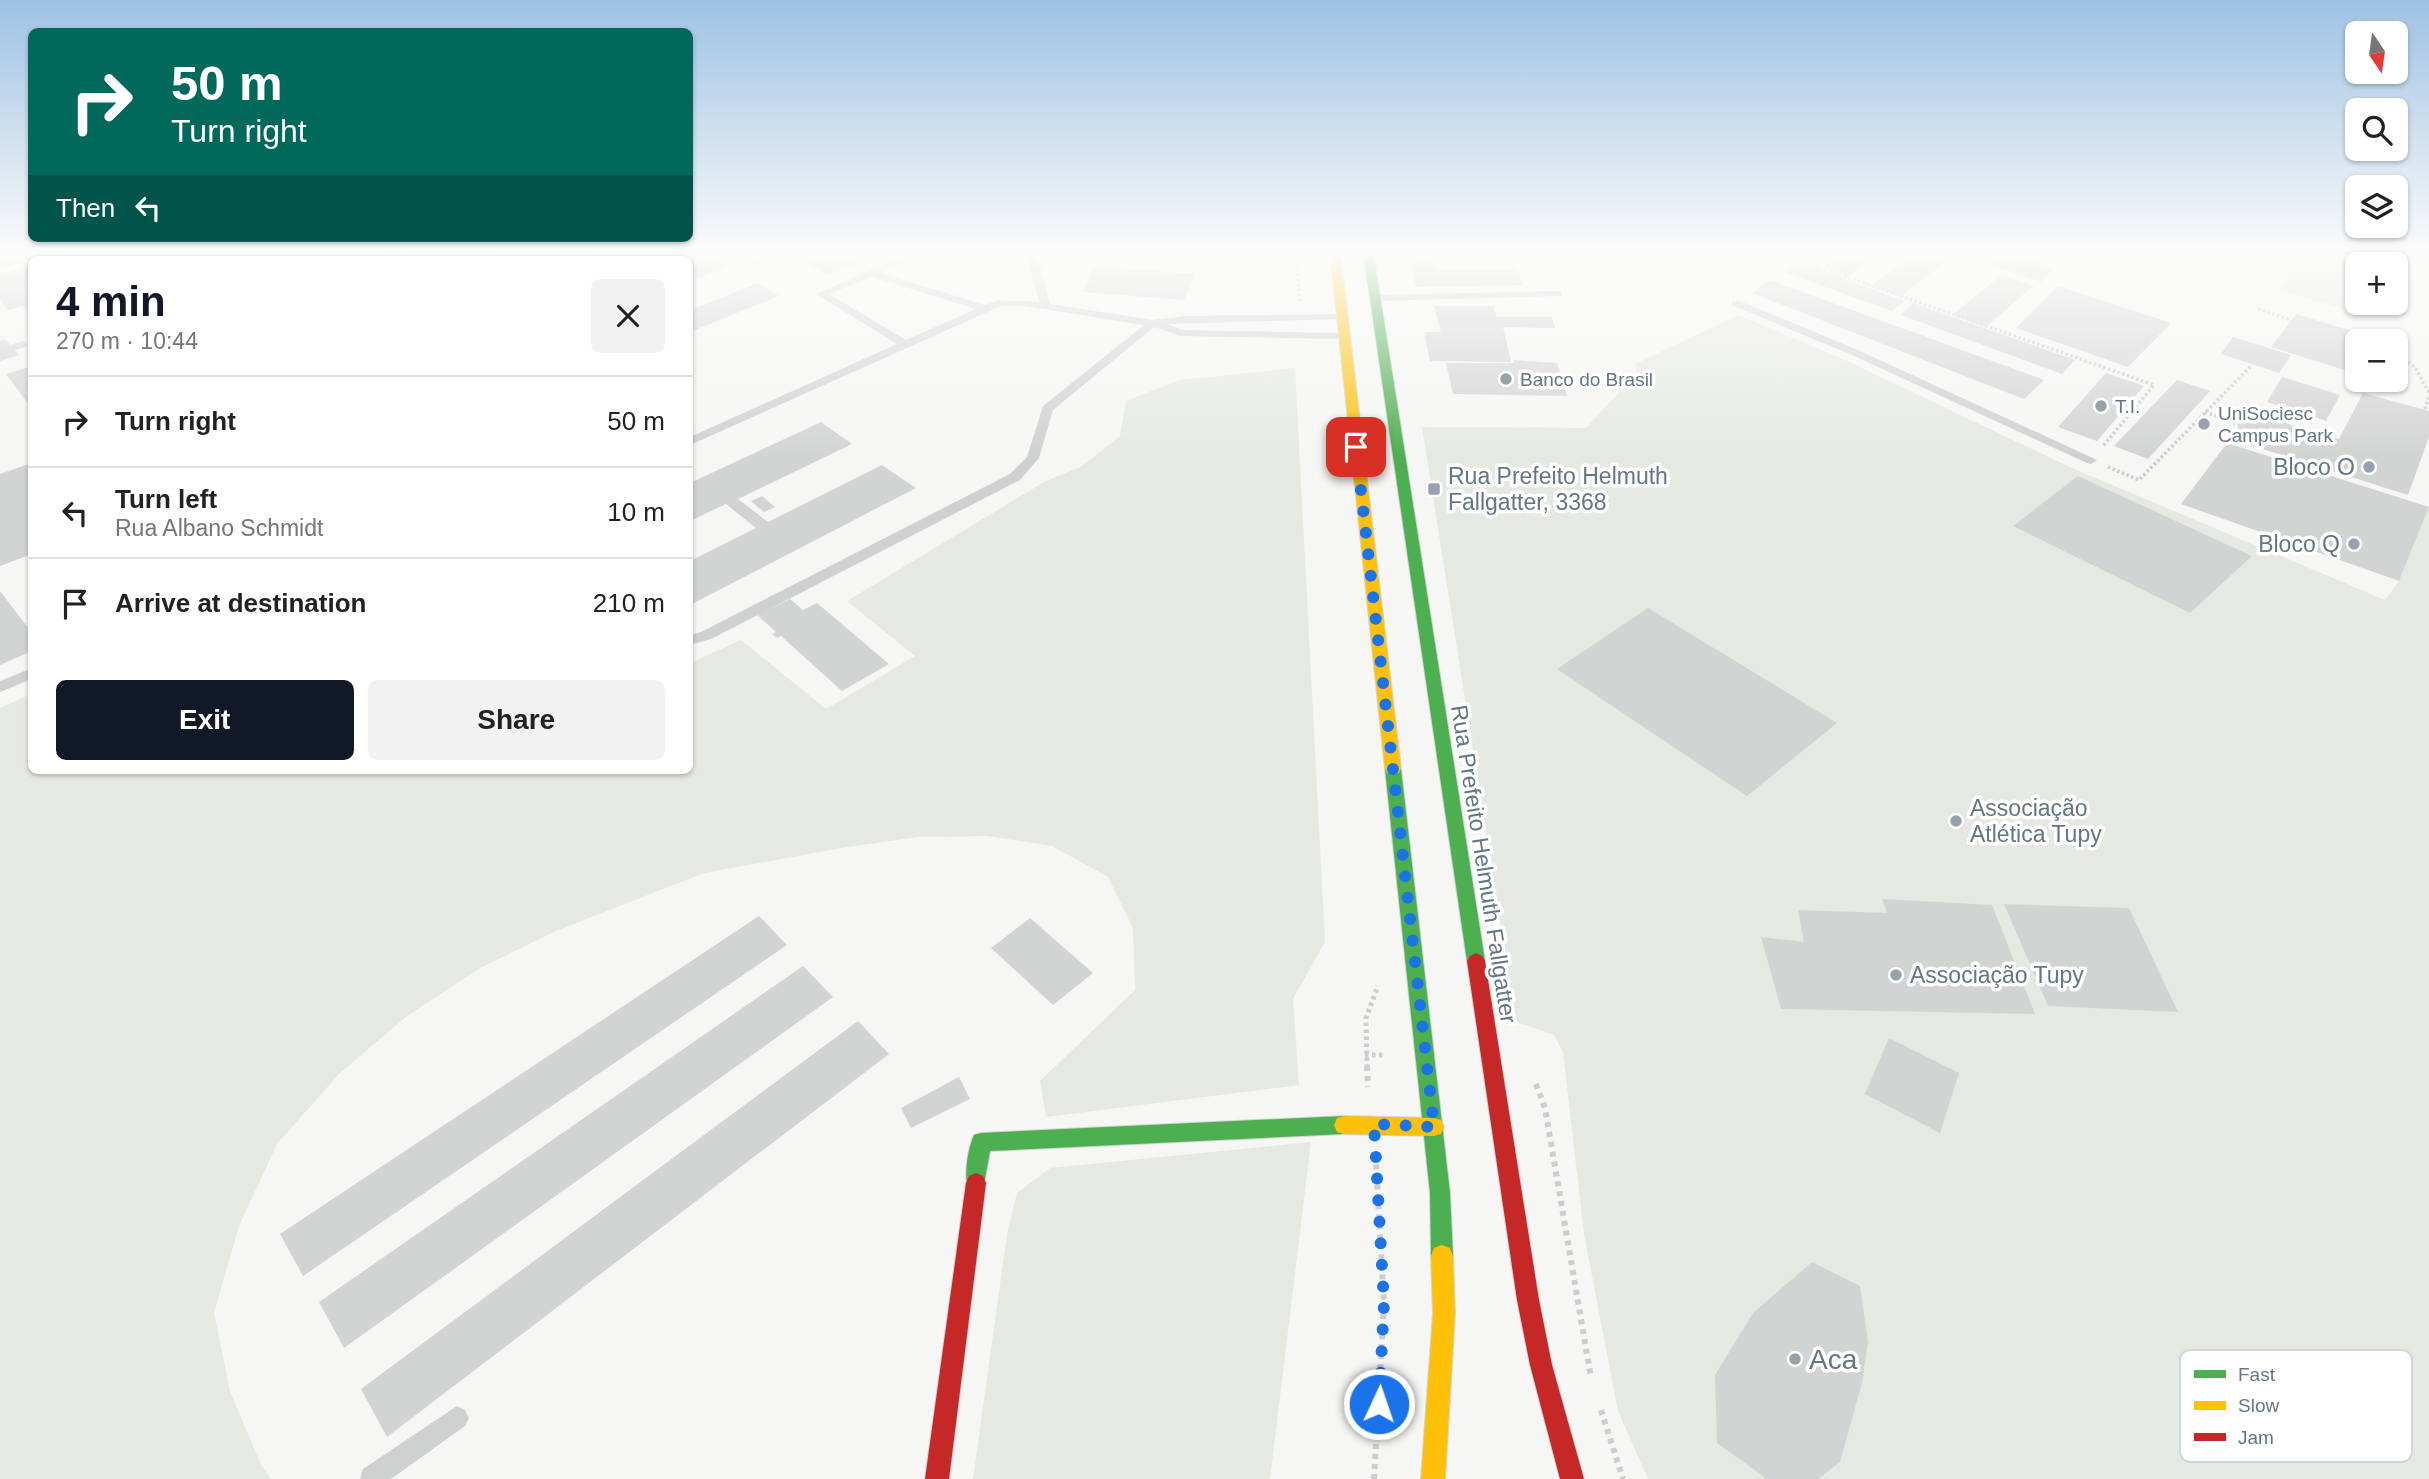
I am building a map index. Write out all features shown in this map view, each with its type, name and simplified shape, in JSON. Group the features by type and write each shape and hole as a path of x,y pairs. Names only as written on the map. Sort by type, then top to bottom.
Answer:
{"main road":[{"path":"1340,320 1434,1127 1443,1253 1444,1313 1433,1479"},
{"name":"Rua Prefeito Helmuth Fallgatter","path":"1378,320 1528,1300 1541,1365 1572,1479"},
{"path":"937,1479 981,1142 1374,1124 1434,1127"}],"lane":[{"path":"864,320 906,345"},
{"path":"693,440 963,320"},
{"path":"1133,320 1181,333 1343,337"},
{"path":"693,639 706,636 1015,477 1033,458 1046,409 1137,338 1152,323 1177,320"},
{"path":"1778,320 2091,460"},
{"path":"0,687 28,675"},
{"path":"372,1478 457,1418"}],"path":[{"path":"1969,320 2154,385 2091,460 2139,480 2252,365"},
{"path":"2408,362 2415,367 2429,395 2424,409"},
{"path":"2205,412 2240,425"},
{"path":"1374,1479 1384,1303 1374,1124 1367,1082 1366,1018 1379,983"}],"shaded area":[{"name":"Associação Atlética Tupy","path":"1727,320 1750,320 1843,359 2072,468 2385,600 2399,581 2429,507 2429,1479 1648,1479 1618,1411 1584,1234 1563,1052 1554,1035 1516,1022 1422,427 1586,428 1637,373 1635,364"},
{"path":"1295,368 1325,942 1293,999 1299,1085 1046,1117 1040,1081 1135,990 1133,928 1108,877 1052,846 987,836 918,837 704,873 556,931 480,968 407,1016 339,1074 277,1144 239,1226 214,1313 230,1391 261,1465 271,1479 0,1479 0,708 28,695 28,774 693,774 693,662 741,640 826,709 915,656 847,601 1044,482 1082,466 1120,436 1126,401 1179,380"},
{"path":"1311,1142 1270,1479 973,1479 1007,1234 1017,1193 1050,1168"}],"building":[{"path":"693,320 720,320 693,331"},
{"path":"1438,320 1553,320 1555,328 1503,327 1511,362 1430,361 1424,332 1441,332"},
{"path":"1821,320 1880,320 2044,380 2024,399"},
{"path":"1915,320 1961,320 2075,360 2062,374"},
{"path":"1966,320 1994,320 1986,327"},
{"path":"2024,320 2162,320 2171,323 2128,367 2016,328"},
{"path":"2291,320 2316,320 2345,329 2345,370 2271,347"},
{"path":"2233,337 2291,355 2279,373 2221,354"},
{"path":"5,339 10,345 24,341 28,346 15,350 19,355 0,361 0,341"},
{"name":"Banco do Brasil","path":"1514,360 1557,363 1567,396 1453,394 1446,363 1514,363"},
{"path":"28,367 28,404 6,374"},
{"name":"T.I.","path":"2106,373 2144,386 2097,441 2058,427"},
{"path":"2282,377 2340,395 2326,421 2267,402"},
{"path":"2177,380 2210,391 2148,459 2114,446"},
{"name":"Bloco O","path":"2363,393 2429,411 2429,437 2408,495 2231,439 2248,412 2339,439"},
{"path":"821,422 852,444 738,499 768,522 882,465 916,488 693,603 693,560 756,528 726,504 693,520 693,482"},
{"name":"Bloco Q","path":"2227,443 2429,507 2399,581 2181,504"},
{"path":"28,464 28,556 0,566 0,474"},
{"path":"2078,476 2252,556 2190,613 2013,526"},
{"path":"762,496 775,507 764,512 751,501"},
{"path":"0,591 28,628 28,653 0,665"},
{"path":"790,599 803,610 817,603 889,664 842,691 781,636 777,638 772,634 776,632 757,615"},
{"path":"1648,608 1837,723 1747,796 1557,669"},
{"name":"Associação Tupy","path":"1882,899 1992,905 2035,1014 1781,1009 1761,937 1804,942 1798,910 1887,913"},
{"path":"2004,904 2129,908 2178,1012 2048,1006"},
{"path":"759,916 787,945 303,1276 280,1234"},
{"path":"1030,918 1093,973 1053,1005 991,948"},
{"path":"803,966 833,997 344,1348 319,1302"},
{"path":"858,1021 889,1054 387,1437 361,1389"},
{"path":"1889,1038 1959,1073 1940,1133 1865,1094"},
{"path":"959,1077 970,1099 911,1128 901,1108"},
{"name":"Aca","path":"1812,1262 1860,1286 1868,1342 1862,1383 1840,1462 1818,1479 1767,1479 1717,1443 1715,1375 1753,1313"}],"traffic: fast":[{"path":"1378,320 1476,961"},
{"path":"1393,769 1440,1193 1442,1256"},
{"path":"976,1183 981,1142 1344,1125"}],"traffic: slow":[{"path":"1343,320 1393,769"},
{"path":"1344,1125 1434,1127"},
{"path":"1433,1479 1444,1313 1442,1256"}],"traffic: jam":[{"path":"1476,961 1528,1300 1541,1365 1572,1479"},
{"path":"937,1479 976,1183"}],"place":[{"name":"Banco do Brasil","path":"1506,379"},
{"name":"T.I.","path":"2101,406"},
{"name":"UniSociesc Campus Park","path":"2204,424"},
{"name":"Bloco O","path":"2369,467"},
{"name":"Rua Prefeito Helmuth Fallgatter, 3368","path":"1434,489"},
{"name":"Bloco Q","path":"2354,544"},
{"name":"Associação Atlética Tupy","path":"1956,821"},
{"name":"Associação Tupy","path":"1896,975"},
{"name":"Aca","path":"1795,1359"}],"route":[{"path":"1356,447 1434,1127 1374,1124 1384,1303 1379,1404"}]}
